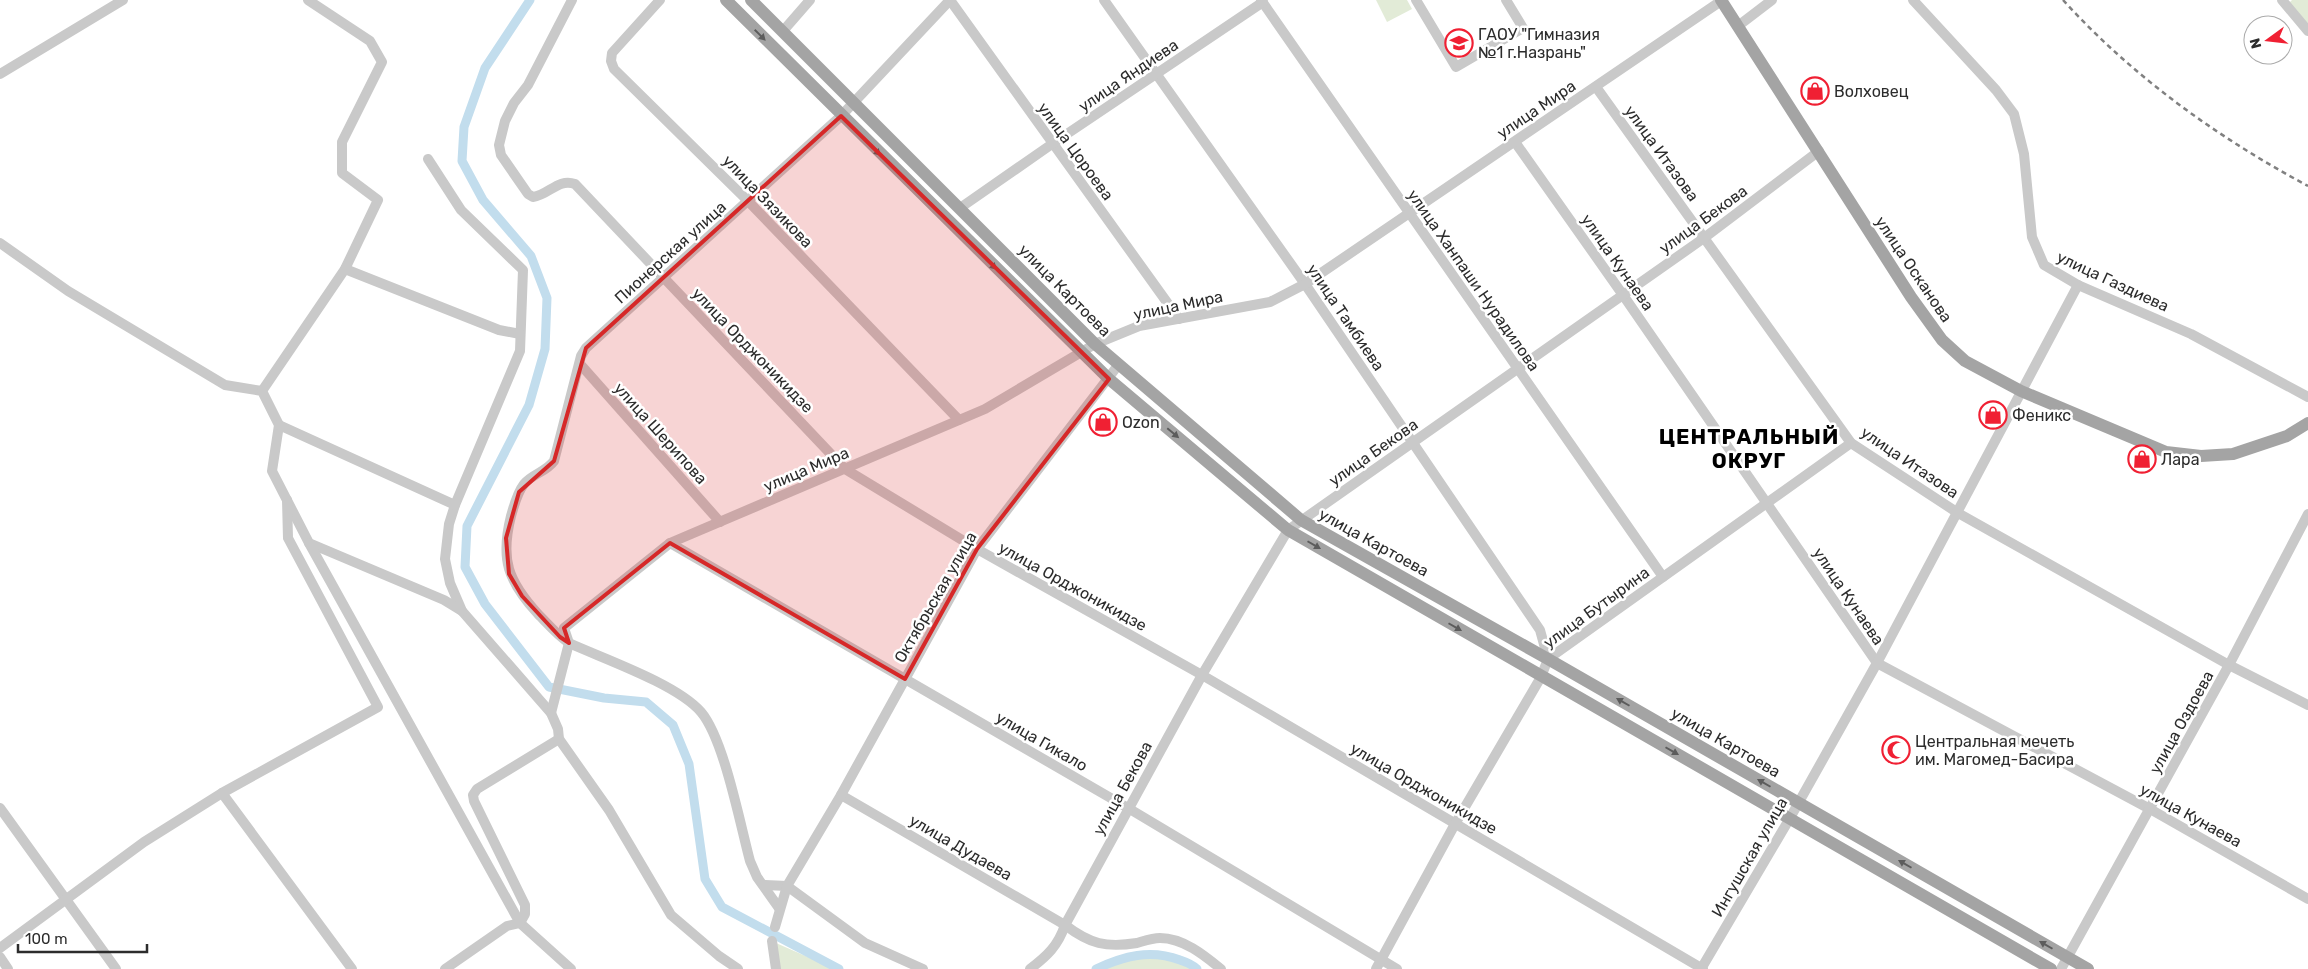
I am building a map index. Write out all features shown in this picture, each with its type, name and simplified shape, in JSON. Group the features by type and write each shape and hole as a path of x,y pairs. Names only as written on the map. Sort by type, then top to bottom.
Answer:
{"main road":[{"name":"улица Картоева","path":"726,0 1109,380 1288,530 2051,969"},
{"name":"улица Картоева","path":"751,0 1095,344 1301,520 1548,659 2088,969"},
{"name":"улица Осканова","path":"1721,0 1911,298 1942,340 1965,361 2021,390 2151,446 2177,454 2216,456 2233,454 2287,436 2308,434"},
{"name":"улица Осканова","path":"2287,436 2308,423"}],"street":[{"path":"0,74 123,0"},
{"path":"262,391 345,269 378,200 342,173 342,142 382,62 370,41 308,0"},
{"name":"улица Зязикова","path":"660,0 612,53 611,61 614,68 748,201 959,420"},
{"path":"783,31 810,0"},
{"name":"Пионерская улица","path":"569,643 560,637 522,596 509,574 505,557 506,538 514,508 524,483 551,466 554,461 581,356 586,348 841,116 950,0"},
{"name":"улица Цороева","path":"950,0 1179,319"},
{"name":"улица Тамбиева","path":"1104,0 1305,284 1540,630 1548,659"},
{"path":"1416,0 1456,67 1522,28 1506,0"},
{"name":"улица Мира","path":"551,713 569,643 564,628 670,543 985,409 1080,352 1139,326 1270,302 1305,284 1721,0"},
{"path":"1738,26 1772,0"},
{"name":"улица Газдиева","path":"1913,0 1996,90 2014,114 2024,154 2032,237 2044,265 2078,285 2191,334 2308,397"},
{"path":"2282,0 2308,31"},
{"name":"улица Яндиева","path":"960,208 1262,1"},
{"name":"улица Ханпаши Нурадилова","path":"1262,1 1663,577"},
{"name":"улица Орджоникидзе","path":"572,2 528,84 514,103 505,121 499,150 528,194 533,197 560,183 575,184 845,469 977,549 1202,675 1702,969"},
{"name":"улица Итазова","path":"1596,87 1851,443 1958,513 2229,665 2308,705"},
{"name":"улица Кунаева","path":"1515,142 1877,663 2150,809 2308,899"},
{"name":"улица Бекова","path":"1030,969 1050,953 1060,940 1065,925 1128,808 1202,675 1288,530 1704,238 1819,151"},
{"path":"428,159 461,210 523,270 520,351 455,505 449,524 445,559 450,583 462,611"},
{"path":"0,243 68,291 224,385 262,391"},
{"path":"345,269 499,330 520,334"},
{"name":"Ингушская улица","path":"1702,969 1877,663 2078,285"},
{"name":"улица Шерипова","path":"580,364 720,522"},
{"name":"Октябрьская улица","path":"775,927 786,886 841,795 977,549 1109,380 1119,364"},
{"path":"262,391 279,425 272,471 308,543 520,923 572,969"},
{"path":"279,425 455,505"},
{"name":"улица Бутырина","path":"1379,964 1455,824 1541,677 1548,659 1851,443"},
{"path":"0,948 144,842 222,793 378,707 288,538 287,500"},
{"name":"улица Оздоева","path":"2061,969 2229,665 2308,514"},
{"path":"308,543 444,600 462,611 551,713 558,729 559,739 609,810 671,915 719,956 738,969"},
{"name":"улица Гикало","path":"670,543 1128,808 1379,964 1397,969"},
{"path":"569,643 671,689 701,712 719,744 750,860 757,877 765,885 779,908"},
{"path":"445,969 507,926 520,923 525,914 525,905 474,801 473,794 559,739"},
{"path":"222,793 352,969"},
{"name":"улица Дудаева","path":"841,795 1065,925 1082,938 1099,944 1117,946 1159,938 1178,941 1205,956 1221,969"},
{"path":"0,808 116,969"},
{"path":"765,885 786,886 865,943 923,969"},
{"path":"772,941 776,969"},
{"path":"0,957 8,969"}],"highlighted area":[{"path":"841,116 1109,379 977,549 905,679 670,543 564,628 569,643 560,637 522,596 509,574 506,538 519,492 554,461 586,348"}],"green space":[{"path":"1376,0 1407,0 1412,9 1387,22"},
{"path":"2292,0 2308,0 2308,24 2289,3"},
{"path":"776,943 835,969 780,969"},
{"path":"1141,954 1178,958 1197,969 1097,969 1117,959"}],"waterway":[{"path":"530,0 485,68 464,127 462,161 483,200 531,256 547,298 545,349 529,405 467,526 465,567 485,604 549,687 604,698 646,702 673,725 689,764 705,879 722,907 839,969"},
{"path":"1096,969 1127,958 1148,955 1158,955 1187,962 1197,969"}],"railway":[{"path":"2063,0 2118,55 2147,80 2209,126 2308,186"}],"place":[{"name":"ГАОУ \"Гимназия №1 г.Назрань\"","path":"1459,43"},
{"name":"Волховец","path":"1815,91"},
{"name":"Феникс","path":"1993,415"},
{"name":"Ozon","path":"1103,422"},
{"name":"Лара","path":"2142,459"},
{"name":"Центральная мечеть им. Магомед-Басира","path":"1896,750"}],"district":[{"name":"ЦЕНТРАЛЬНЫЙ ОКРУГ","path":"1749,449"}]}
